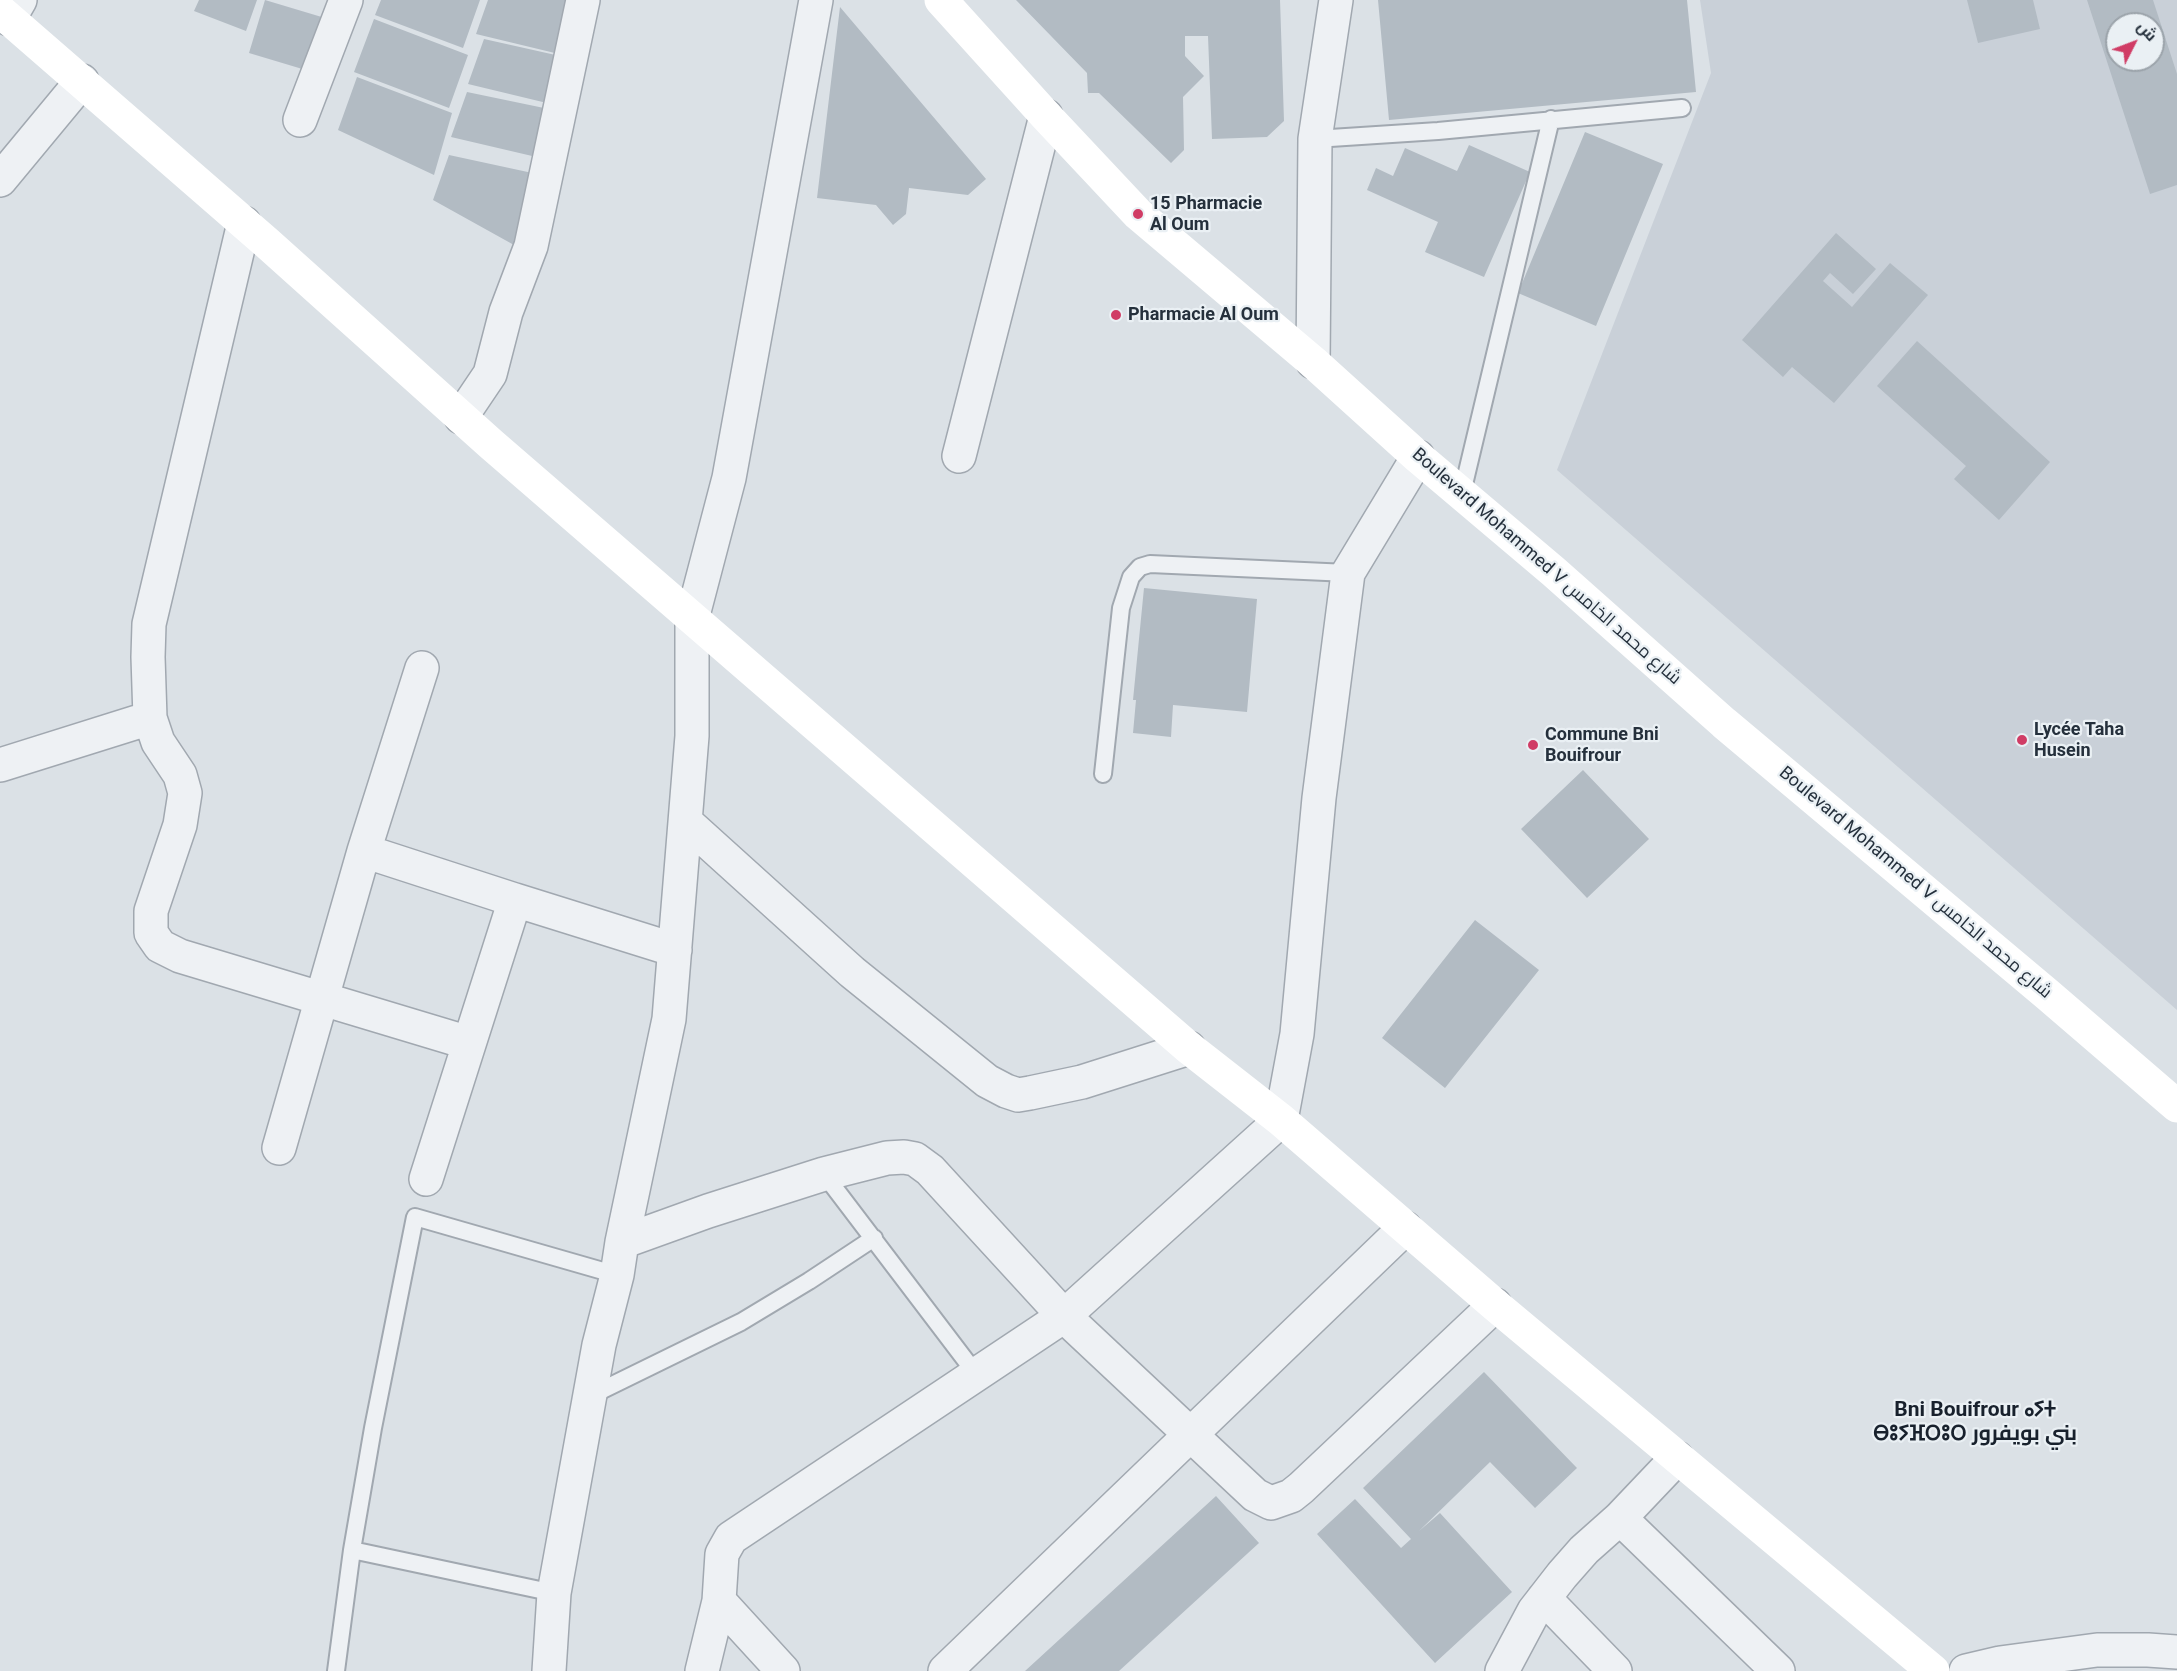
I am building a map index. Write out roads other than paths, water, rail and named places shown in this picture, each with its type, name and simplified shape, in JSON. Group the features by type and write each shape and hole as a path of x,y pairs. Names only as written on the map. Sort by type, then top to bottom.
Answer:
{"street":[{"path":"300,120 346,0"},
{"path":"461,417 490,374 507,312 531,246 583,0"},
{"path":"549,1671 554,1593 592,1395 599,1345 617,1275 669,1018 692,735 692,619 729,478 816,0"},
{"name":"Boulevard Mohammed V شارع محمد الخامس","path":"941,0 1138,214 1313,362 1418,457 1634,642 1724,723 2177,1106"},
{"path":"1313,362 1315,139 1335,0"},
{"path":"10,10 82,81 692,619 1189,1048 1281,1120 1495,1305 1933,1671"},
{"path":"0,180 82,81"},
{"path":"959,456 1046,116"},
{"path":"244,223 149,624 150,718 158,742 180,774 185,793 180,825 151,911 151,933 160,946 180,956 469,1043"},
{"path":"702,1671 719,1600 722,1554 731,1538 1065,1316 1281,1120 1297,1034 1320,798 1348,573 1418,457"},
{"path":"279,1148 364,851 422,668"},
{"path":"0,765 150,718"},
{"path":"686,822 852,972 987,1081 1006,1091 1018,1095 1082,1082 1189,1048"},
{"path":"364,851 675,950"},
{"path":"426,1179 515,900"},
{"path":"622,1242 708,1211 824,1174 887,1158 904,1156 921,1162 1065,1316 1255,1495 1270,1503 1286,1499 1301,1488 1495,1305"},
{"path":"945,1671 1405,1228"},
{"path":"1502,1671 1534,1611 1544,1598 1584,1550 1620,1518 1677,1458"},
{"path":"1620,1518 1778,1671"},
{"path":"1544,1598 1615,1671"},
{"path":"719,1600 783,1671"},
{"path":"1966,1671 2000,1663 2097,1650 2177,1652"}],"lane":[{"path":"1315,139 1682,108"},
{"path":"1462,494 1551,119"},
{"path":"1103,774 1121,608 1131,577 1140,567 1150,564 1348,573"},
{"path":"824,1174 976,1374"},
{"path":"336,1671 352,1550 373,1428 415,1217 617,1275"},
{"path":"592,1395 741,1322 874,1238"},
{"path":"352,1550 554,1593"}],"place":[{"name":"15 Pharmacie Al Oum","path":"1138,214"},
{"name":"Pharmacie Al Oum","path":"1116,315"},
{"name":"Lycée Taha Husein","path":"2022,740"},
{"name":"Commune Bni Bouifrour","path":"1533,745"}],"district":[{"name":"Bni Bouifrour ⴰⵢⵜ ⴱⵓⵢⴼⵔⵓⵔ بني بويفرور","path":"1975,1423"}]}
